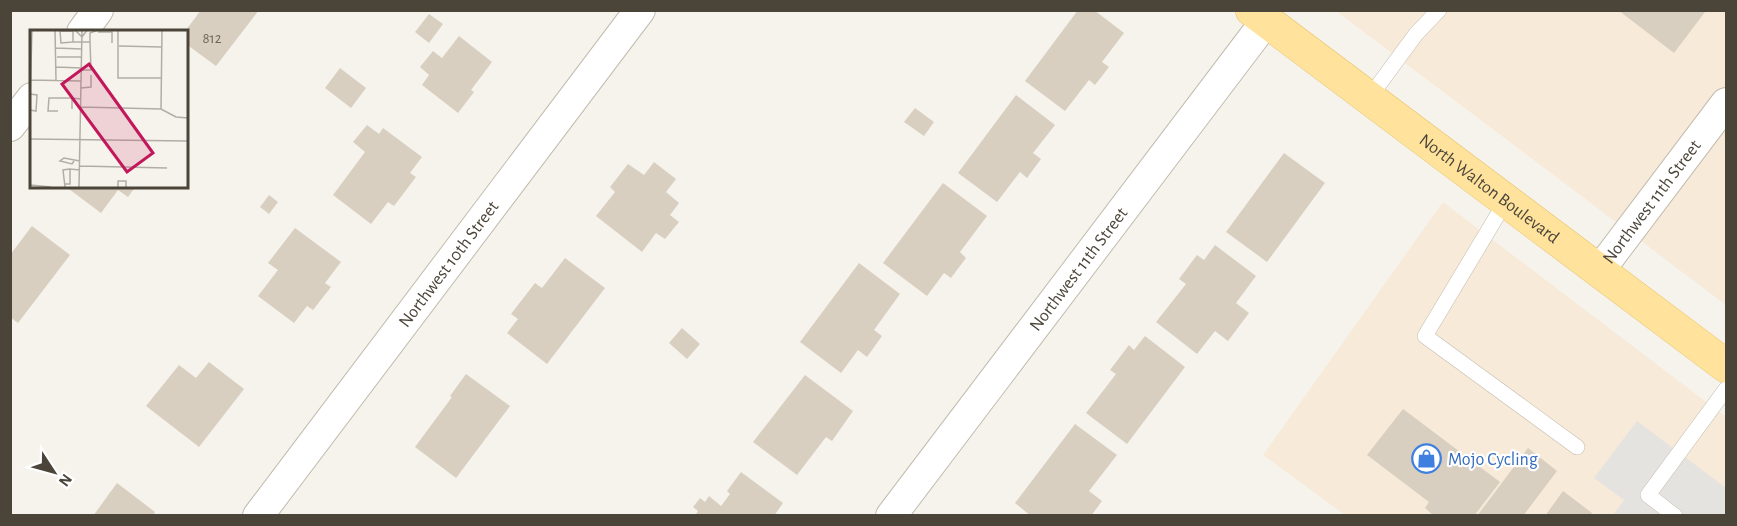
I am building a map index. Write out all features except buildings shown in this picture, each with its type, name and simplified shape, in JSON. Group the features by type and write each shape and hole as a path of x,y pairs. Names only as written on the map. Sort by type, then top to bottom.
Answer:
{"main road":[{"name":"North Walton Boulevard","path":"1259,16 1726,366"}],"street":[{"path":"83,30 98,10"},
{"name":"Northwest 10th Street","path":"258,516 640,10"},
{"name":"Northwest 11th Street","path":"891,516 1259,16"},
{"path":"10,126 30,101"},
{"name":"Northwest 11th Street","path":"1599,271 1726,103"}],"lane":[{"path":"1369,98 1416,34 1438,10"},
{"path":"1506,201 1425,336 1577,447"},
{"path":"1675,516 1648,495 1726,389"}],"shaded area":[{"path":"1336,11 1726,11 1726,305"},
{"path":"1443,202 1726,417 1726,515 1345,515 1263,455"},
{"path":"1637,421 1726,488 1726,515 1613,515 1624,500 1594,478"}],"place":[{"name":"Mojo Cycling","path":"1427,459"}]}
